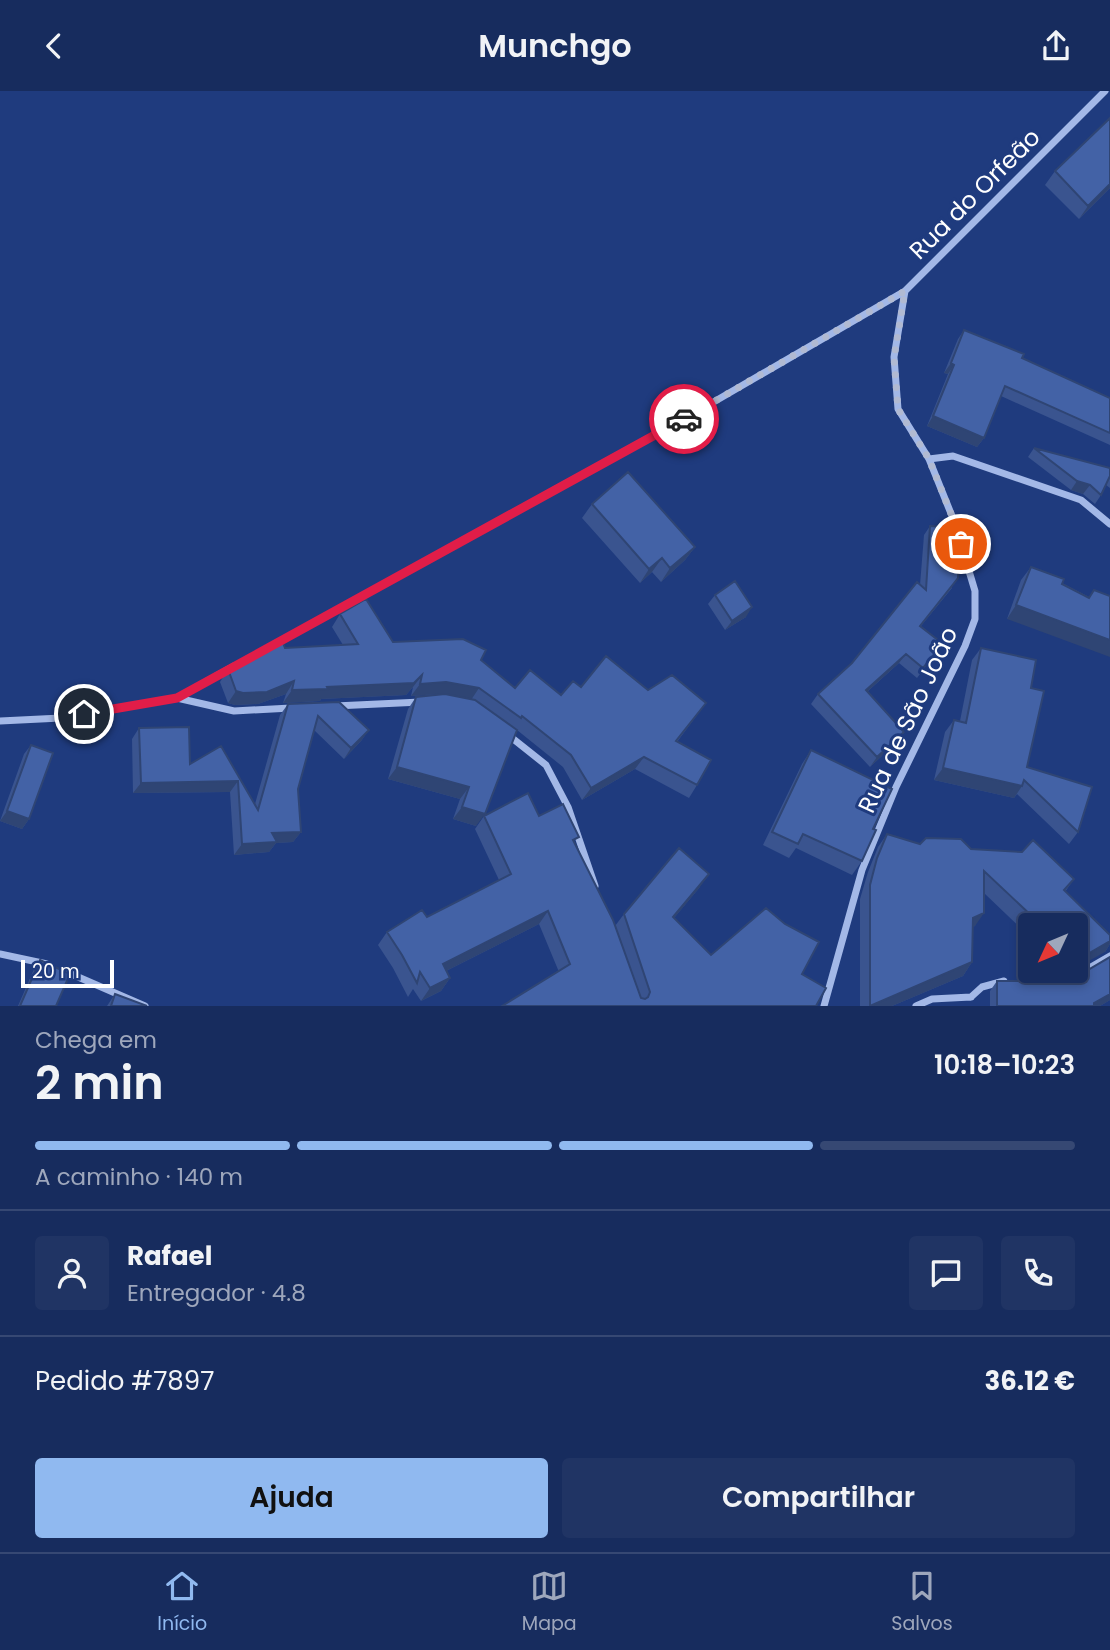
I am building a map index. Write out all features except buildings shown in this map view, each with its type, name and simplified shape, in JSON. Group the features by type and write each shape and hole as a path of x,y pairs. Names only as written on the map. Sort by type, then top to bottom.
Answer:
{"street":[{"name":"Rua do Orfeão","path":"249,658 705,408 905,291 1105,91"},
{"name":"Rua de São João","path":"824,1006 862,870 896,787 965,646 975,619 975,591 954,521 929,459 898,409 894,358 905,291"},
{"path":"929,459 953,456 1081,500 1110,524"},
{"path":"0,721 61,718 177,698 237,665"},
{"path":"177,698 234,711 299,708"},
{"path":"326,707 426,701"},
{"path":"503,731 546,765 568,807 600,900"},
{"path":"0,954 48,964 145,1006"},
{"path":"1088,968 1110,956"},
{"path":"916,1006 932,999 971,1002 982,987 1003,981 1015,982"}],"way so far":[{"path":"684,419 905,291 894,358 898,409 929,459 961,544"}],"route":[{"path":"84,714 177,698 684,419"}]}
